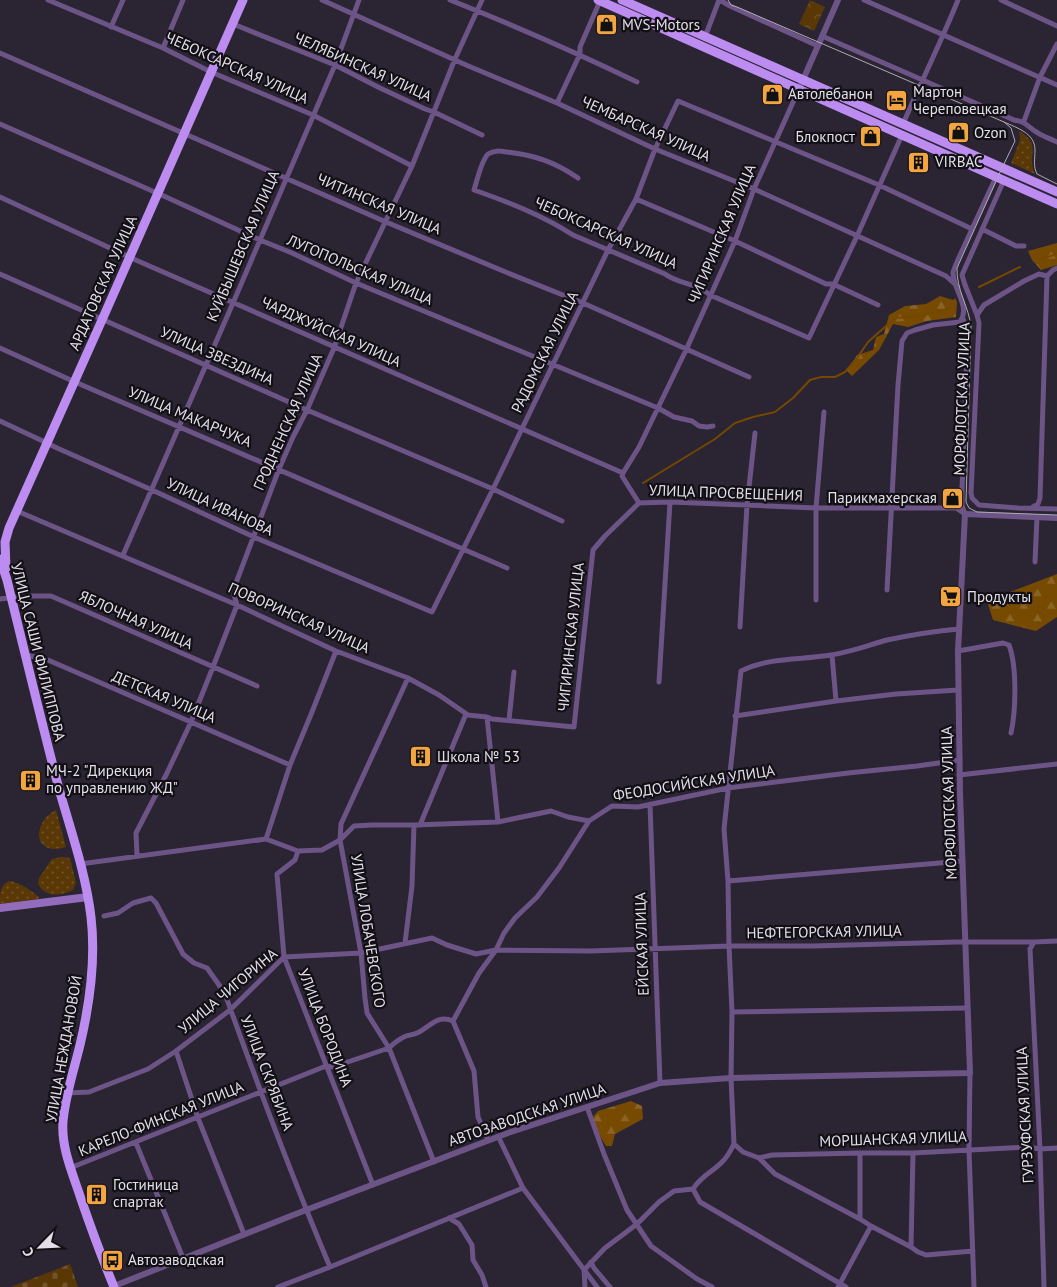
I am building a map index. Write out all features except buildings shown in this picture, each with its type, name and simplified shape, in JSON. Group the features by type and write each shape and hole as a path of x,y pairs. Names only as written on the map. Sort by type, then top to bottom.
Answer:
{"highway":[{"name":"АРДАТОВСКАЯ УЛИЦА","path":"7,580 4,530 17,511 243,0"},
{"path":"599,0 1057,204"},
{"path":"622,0 1057,192"},
{"name":"УЛИЦА САШИ ФИЛИППОВА","path":"0,559 88,897"},
{"name":"УЛИЦА НЕЖДАНОВОЙ","path":"88,897 94,949 91,984 81,1042 68,1093 63,1124 64,1144 70,1168 114,1286"}],"main road":[{"path":"0,908 88,897"}],"street":[{"name":"ЧЕБОКСАРСКАЯ УЛИЦА","path":"48,0 163,48 211,72 313,115 412,166"},
{"path":"63,6 65,0"},
{"path":"111,27 123,0"},
{"path":"163,48 183,0"},
{"name":"ЧЕМБАРСКАЯ УЛИЦА","path":"322,0 466,65 557,103 654,149 754,189 946,276 957,286"},
{"name":"КУЙБЫШЕВСКАЯ УЛИЦА","path":"123,555 335,65 359,0"},
{"path":"450,0 580,54 637,82"},
{"name":"ГРОДНЕНСКАЯ УЛИЦА","path":"137,856 136,833 191,722 213,667 237,605 233,591 279,470 334,348 356,283 412,166 455,59 482,0"},
{"path":"557,103 580,54 580,46 599,0"},
{"path":"705,36 719,0 818,46"},
{"name":"ЧИГИРИНСКАЯ УЛИЦА","path":"622,473 639,447 686,350 735,241 754,189 838,0"},
{"path":"864,0 1057,84"},
{"path":"903,124 958,0"},
{"path":"1002,0 1057,26"},
{"name":"ЧЕЛЯБИНСКАЯ УЛИЦА","path":"233,24 335,65 482,135"},
{"path":"822,36 1014,120 1024,121 1030,128 1057,142"},
{"path":"1024,121 1040,77 1057,44"},
{"name":"ЧИТИНСКАЯ УЛИЦА","path":"0,53 185,132 386,222 583,303 749,377"},
{"name":"РАДОМСКАЯ УЛИЦА","path":"432,612 608,250 636,198 654,149 678,101 775,142"},
{"name":"ЛУГОПОЛЬСКАЯ УЛИЦА","path":"0,124 356,283 658,408 674,417 692,421 699,426 713,426"},
{"path":"834,284 902,134"},
{"path":"775,142 879,185 973,228"},
{"name":"ЧЕБОКСАРСКАЯ УЛИЦА","path":"578,178 565,169 527,154 496,151 490,153 485,158 474,190 512,204 560,226 573,235 664,274 671,279 677,279 705,290 710,295 809,338 834,284"},
{"path":"957,286 953,272 973,228 1000,178"},
{"path":"977,315 962,274 982,229 1000,178"},
{"name":"ЧАРДЖУЙСКАЯ УЛИЦА","path":"0,197 334,348 622,473"},
{"path":"636,198 735,241 826,284 834,284 878,305"},
{"path":"982,229 1016,246 1024,246"},
{"path":"1029,508 1036,506 1040,498 1047,276 1057,268"},
{"name":"УЛИЦА ЗВЕЗДИНА","path":"0,274 307,410 493,489 562,521"},
{"name":"МОРФЛОТСКАЯ УЛИЦА","path":"1029,508 979,504 972,498 979,323 977,315 984,305 1014,286 1033,276 1040,274 1047,276"},
{"name":"МОРФЛОТСКАЯ УЛИЦА","path":"957,286 964,311 963,319 966,327 968,354 962,489 962,506 965,514 958,651 958,690 970,1073 969,1150 974,1287"},
{"path":"970,298 976,303 984,305"},
{"path":"887,590 902,341 907,333 915,330 933,325 960,322 963,319"},
{"name":"УЛИЦА МАКАРЧУКА","path":"0,348 507,568"},
{"path":"816,600 816,508 824,412"},
{"name":"УЛИЦА ИВАНОВА","path":"0,421 254,538 432,612"},
{"path":"740,627 748,504 755,434"},
{"path":"622,473 639,503"},
{"path":"1040,498 1042,502 1054,509"},
{"path":"659,682 670,502"},
{"name":"УЛИЦА ПРОСВЕЩЕНИЯ","path":"593,550 639,503 748,504 816,508 956,508 965,514 1057,518"},
{"path":"1029,508 1054,509"},
{"name":"ПОВОРИНСКАЯ УЛИЦА","path":"17,511 237,605 336,651 408,678 439,695 468,716 574,728"},
{"path":"1035,562 1037,517"},
{"name":"ЧИГИРИНСКАЯ УЛИЦА","path":"574,728 593,550"},
{"name":"ЯБЛОЧНАЯ УЛИЦА","path":"0,600 24,596 51,596 258,686"},
{"path":"693,1189 698,1181 724,1160 734,1144 728,880 724,829 741,671 754,665 771,661 832,655 888,640 960,629"},
{"path":"958,651 1003,643 1009,645 1014,669 1014,720 1011,732"},
{"path":"266,839 290,765 336,651"},
{"name":"ДЕТСКАЯ УЛИЦА","path":"26,655 48,660 290,765"},
{"path":"832,655 836,701"},
{"path":"509,720 514,672"},
{"path":"340,840 341,824 408,678"},
{"path":"735,716 896,694 958,690"},
{"path":"405,943 417,825 466,714"},
{"path":"487,717 498,822"},
{"name":"ФЕОДОСИЙСКАЯ УЛИЦА","path":"589,821 612,806 638,807 728,788 960,760"},
{"path":"960,775 1057,764"},
{"name":"ЕЙСКАЯ УЛИЦА","path":"650,804 660,1083"},
{"path":"80,864 266,839 298,851 322,850 340,840 354,826 498,822 551,811 589,821 559,868 504,933 496,950 479,973 453,1021 474,1072 478,1117 488,1140"},
{"name":"УЛИЦА ЛОБАЧЕВСКОГО","path":"340,840 361,953 367,1013 389,1048 434,1162"},
{"name":"УЛИЦА БОРОДИНА","path":"298,851 295,860 277,874 284,957 373,1185"},
{"path":"728,880 962,861"},
{"name":"УЛИЦА СКРЯБИНА","path":"104,916 118,913 133,903 151,898 156,903 183,954 194,963 207,968 225,994 306,1210 330,1267"},
{"name":"УЛИЦА ЧИГОРИНА","path":"68,1093 89,1092 148,1069 176,1051 230,1010 284,957 361,953 432,938 476,954 496,950 590,952"},
{"name":"НЕФТЕГОРСКАЯ УЛИЦА","path":"590,952 729,946 1057,941"},
{"name":"ГУРЗУФСКАЯ УЛИЦА","path":"1034,942 1030,949 1040,1149 1044,1287"},
{"path":"732,1012 967,1008"},
{"name":"КАРЕЛО-ФИНСКАЯ УЛИЦА","path":"70,1168 326,1066 333,1066 389,1048 405,1036 416,1033 439,1019 447,1018 453,1021"},
{"path":"176,1051 198,1118 244,1234"},
{"name":"АВТОЗАВОДСКАЯ УЛИЦА","path":"114,1286 498,1136 660,1083 731,1078 970,1073"},
{"path":"588,1107 604,1154 627,1210 651,1246 697,1279 712,1287"},
{"path":"498,1136 522,1188 597,1287"},
{"path":"136,1143 184,1258"},
{"path":"734,1144 744,1152 759,1158 775,1174 918,1252 926,1255 973,1251"},
{"name":"МОРШАНСКАЯ УЛИЦА","path":"759,1158 772,1155 913,1154 1028,1147 1040,1149 1057,1148"},
{"path":"860,1153 860,1219"},
{"path":"911,1247 913,1154"},
{"path":"278,1287 522,1188"},
{"path":"585,1287 584,1270 605,1248 637,1224 659,1202 674,1191 693,1189"},
{"path":"693,1189 700,1202 839,1285 846,1287"},
{"path":"449,1218 459,1224 472,1245 473,1260 482,1275 486,1287"},
{"path":"839,1285 871,1226"},
{"path":"591,1262 610,1287"},
{"path":"296,1280 299,1287"}],"green space":[{"path":"810,0 825,7 814,31 799,24"},
{"path":"1019,131 1026,136 1032,145 1032,161 1035,174 1011,163 1020,140"},
{"path":"1057,243 1057,265 1041,270 1032,260 1028,251"},
{"path":"940,296 953,300 955,298 957,302 956,317 927,321 908,327 893,324 879,350 852,376 847,371 857,355 873,350 876,337 884,334 889,315 905,306 926,304"},
{"path":"1057,574 1057,617 1036,631 993,620 987,601"},
{"path":"56,810 66,847 54,849 46,847 42,843 39,838 39,832 45,819"},
{"path":"70,858 76,883 73,890 59,894 49,894 41,889 38,884 39,878 52,859"},
{"path":"9,881 25,887 39,897 38,899 0,904 1,890"},
{"path":"631,1101 642,1106 643,1119 615,1134 612,1146 606,1146 593,1125 593,1117 598,1111"},
{"path":"70,1264 78,1287 11,1287"}],"waterway":[{"path":"1039,260 1057,254"},
{"path":"979,287 1020,267"},
{"path":"643,483 715,439 735,423 775,412 793,398 810,380 821,377 835,377 845,372 868,342 895,318 921,316 951,308"}],"tram line":[{"path":"728,0 731,5 1020,129 1029,135 1034,144 1037,174 1057,184"},
{"path":"1004,122 1011,128 1015,141 957,268 958,283 971,327 966,502 969,508 977,512 1057,515"}],"place":[{"name":"MVS-Motors","path":"606,25"},
{"name":"Автолебанон","path":"772,94"},
{"name":"Мартон Череповецкая","path":"897,101"},
{"name":"Ozon","path":"958,133"},
{"name":"Блокпост","path":"871,137"},
{"name":"VIRBAC","path":"919,162"},
{"name":"Парикмахерская","path":"953,498"},
{"name":"Продукты","path":"951,597"},
{"name":"Школа № 53","path":"421,757"},
{"name":"МЧ-2 \"Дирекция по управлению ЖД\"","path":"30,780"},
{"name":"Гостиница спартак","path":"97,1194"},
{"name":"Автозаводская","path":"112,1260"}]}
